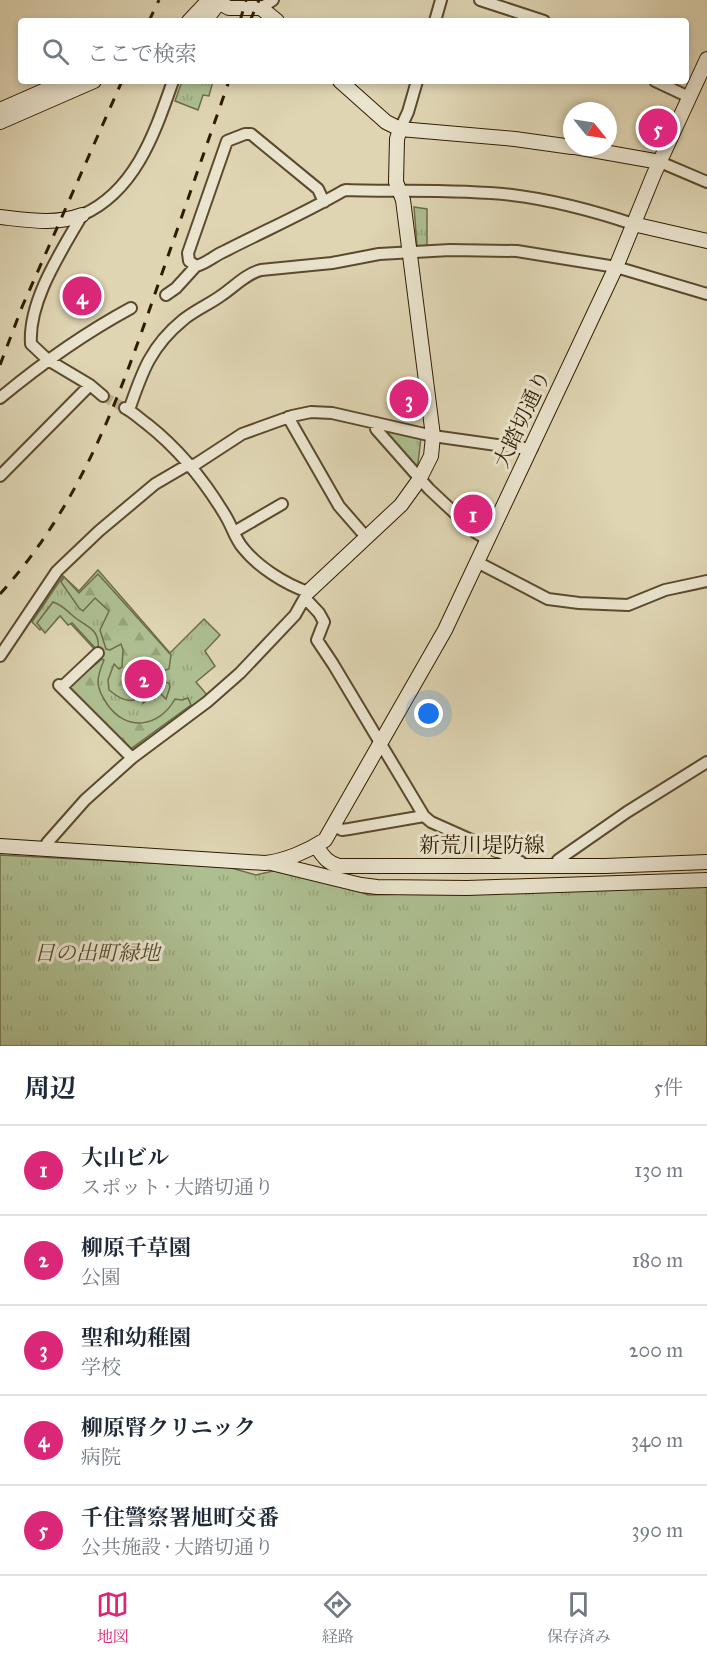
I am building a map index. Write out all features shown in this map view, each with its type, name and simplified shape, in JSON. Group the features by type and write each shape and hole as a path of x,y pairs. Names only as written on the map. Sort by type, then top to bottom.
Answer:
{"street":[{"path":"216,1 233,9 261,8 273,0"},
{"path":"436,18 441,0"},
{"path":"480,0 535,18"},
{"path":"193,18 216,1"},
{"path":"207,18 216,1"},
{"path":"261,8 273,18"},
{"name":"大踏切通り","path":"316,846 325,840 334,826 380,741 445,630 616,267 707,59"},
{"path":"0,110 59,84"},
{"path":"0,122 87,84"},
{"path":"0,217 55,221 93,210 115,193 136,166 154,133 172,84"},
{"path":"343,84 386,122 400,129 563,146"},
{"path":"48,849 47,843 85,800 132,758 207,702 240,673 295,615 307,595 401,505 419,480 431,456 433,436 400,191 396,182 397,139 416,84"},
{"path":"661,84 689,97"},
{"path":"196,266 189,261 188,253 227,141 231,139 251,134 318,189 324,202"},
{"path":"617,155 660,162 707,182"},
{"path":"166,295 176,288 196,266 346,190 512,195 597,213 707,241"},
{"path":"82,215 35,303 30,333 31,344 48,360 90,385 103,396"},
{"path":"522,867 521,862 431,822 424,816 317,640 324,622 307,595 265,568 240,546 213,496 191,465 166,439 126,409 155,348 183,320 222,295 251,272 261,270 332,263 379,254 450,250 517,251 616,267 707,294"},
{"path":"0,398 48,360 94,328 131,308"},
{"path":"0,476 90,385"},
{"path":"0,656 57,571 155,483 196,464 242,434 288,417 311,412 332,413 433,436 532,448"},
{"path":"288,417 296,435 339,506 366,537"},
{"path":"376,424 375,429 419,480 488,540"},
{"path":"234,532 282,504"},
{"path":"477,562 548,599 579,603 628,605 665,590 707,581"},
{"path":"98,653 60,686 132,758"},
{"path":"559,866 558,860 707,762"},
{"path":"334,826 342,830 424,816"},
{"name":"新荒川堤防線","path":"0,846 269,862 377,887 467,888 707,880"},
{"name":"新荒川堤防線","path":"269,862 316,846 330,864 339,866 522,867 707,862"}],"green space":[{"path":"181,84 212,84 209,96 203,95 198,110 175,101"},
{"path":"414,207 427,209 427,246 417,246"},
{"path":"384,430 421,437 418,463 414,469 382,433"},
{"path":"98,570 170,653 204,619 220,635 205,651 215,666 196,682 208,696 129,752 66,684 99,654 58,610 40,630 32,622 63,576 79,591"},
{"path":"98,574 171,655 169,669 162,671 161,681 169,683 170,687 166,699 159,692 143,703 145,689 134,700 121,698 109,690 108,680 114,664 119,669 122,667 123,650 121,644 110,650 106,649 100,630 109,611 95,598 83,611 61,582 64,577 79,593"},
{"path":"53,602 59,604 95,632 98,651 72,623 68,625 60,616 45,633 37,623"},
{"path":"102,659 104,660 98,679 100,691 107,704 123,719 142,723 151,721 168,709 175,699 188,698 191,705 129,750 66,688 88,667 90,669"},
{"name":"日の出町緑地","path":"0,855 228,867 256,875 277,870 348,887 368,895 707,886 707,1046 0,1046"}],"tunnel":[{"path":"103,396 123,407"}],"railway":[{"path":"150,18 159,0"},
{"path":"241,18 246,0"},
{"path":"251,18 259,0"},
{"path":"0,365 22,307 121,84"},
{"path":"0,594 55,522 77,484 114,405 228,84"}],"place":[{"name":"千住警察署旭町交番","path":"658,128"},
{"name":"柳原腎クリニック","path":"82,296"},
{"name":"聖和幼稚園","path":"409,399"},
{"name":"大山ビル","path":"473,514"},
{"name":"柳原千草園","path":"144,679"}]}
